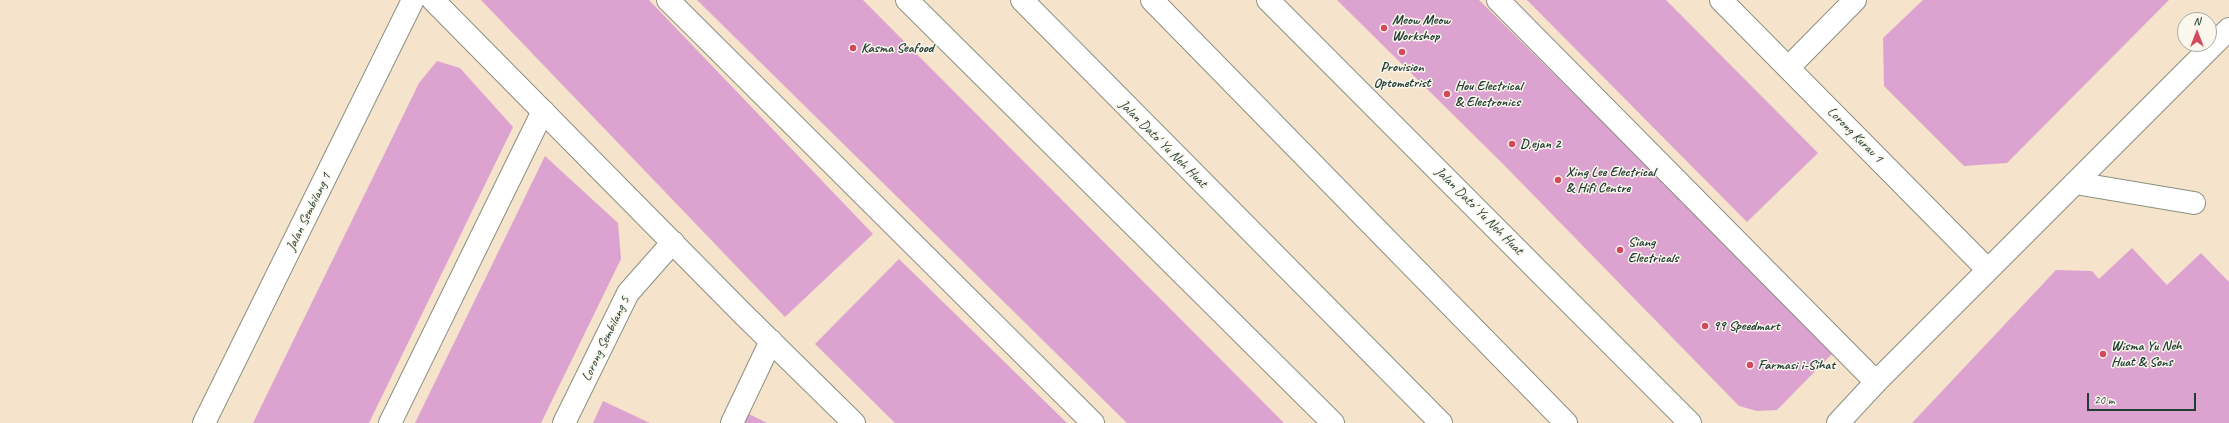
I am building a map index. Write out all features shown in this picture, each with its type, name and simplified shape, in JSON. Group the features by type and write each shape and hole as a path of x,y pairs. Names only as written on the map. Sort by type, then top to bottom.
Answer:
{"street":[{"name":"Jalan Sembilang 1","path":"204,423 413,0"},
{"path":"433,0 854,423"},
{"path":"668,0 1093,423"},
{"path":"907,0 1332,423"},
{"name":"Jalan Dato' Yu Neh Huat","path":"1022,0 1440,423"},
{"path":"1152,0 1566,423"},
{"name":"Jalan Dato' Yu Neh Huat","path":"1268,0 1690,423"},
{"path":"1498,0 1876,382"},
{"name":"Lorong Kurau 1","path":"1721,0 1988,270"},
{"path":"1788,68 1855,0"},
{"path":"1838,423 1876,382 2229,29"},
{"path":"390,423 543,111"},
{"path":"2075,183 2194,203"},
{"name":"Lorong Sembilang 5","path":"564,423 628,293 673,242"},
{"path":"732,423 771,341"}],"building":[{"path":"481,0 649,0 873,234 785,317"},
{"path":"697,0 863,0 1284,423 1127,423"},
{"path":"1337,0 1479,0 1835,351 1777,410 1757,411 1739,406 1504,165"},
{"path":"1527,0 1666,0 1818,153 1747,222"},
{"path":"1923,0 2169,0 2007,163 1964,166 1884,86 1883,38"},
{"path":"437,61 460,68 513,127 369,423 253,423 419,83"},
{"path":"545,156 618,223 621,259 541,423 415,423"},
{"name":"Wisma Yu Neh Huat & Sons","path":"2132,248 2167,285 2201,253 2229,282 2229,423 1912,423 2056,270 2092,271 2099,279"},
{"path":"899,259 1067,423 895,423 815,344"},
{"path":"603,401 650,423 593,423"},
{"path":"747,413 767,423 743,423"}],"place":[{"name":"Meow Meow Workshop","path":"1384,28"},
{"name":"Kasma Seafood","path":"853,48"},
{"name":"Provision Optometrist","path":"1402,52"},
{"name":"Hou Electrical & Electronics","path":"1447,94"},
{"name":"D,ejan 2","path":"1512,144"},
{"name":"Xing Lee Electrical & Hifi Centre","path":"1558,180"},
{"name":"Siang Electricals","path":"1620,250"},
{"name":"99 Speedmart","path":"1705,326"},
{"name":"Wisma Yu Neh Huat & Sons","path":"2103,354"},
{"name":"Farmasi i-Sihat","path":"1750,365"}]}
